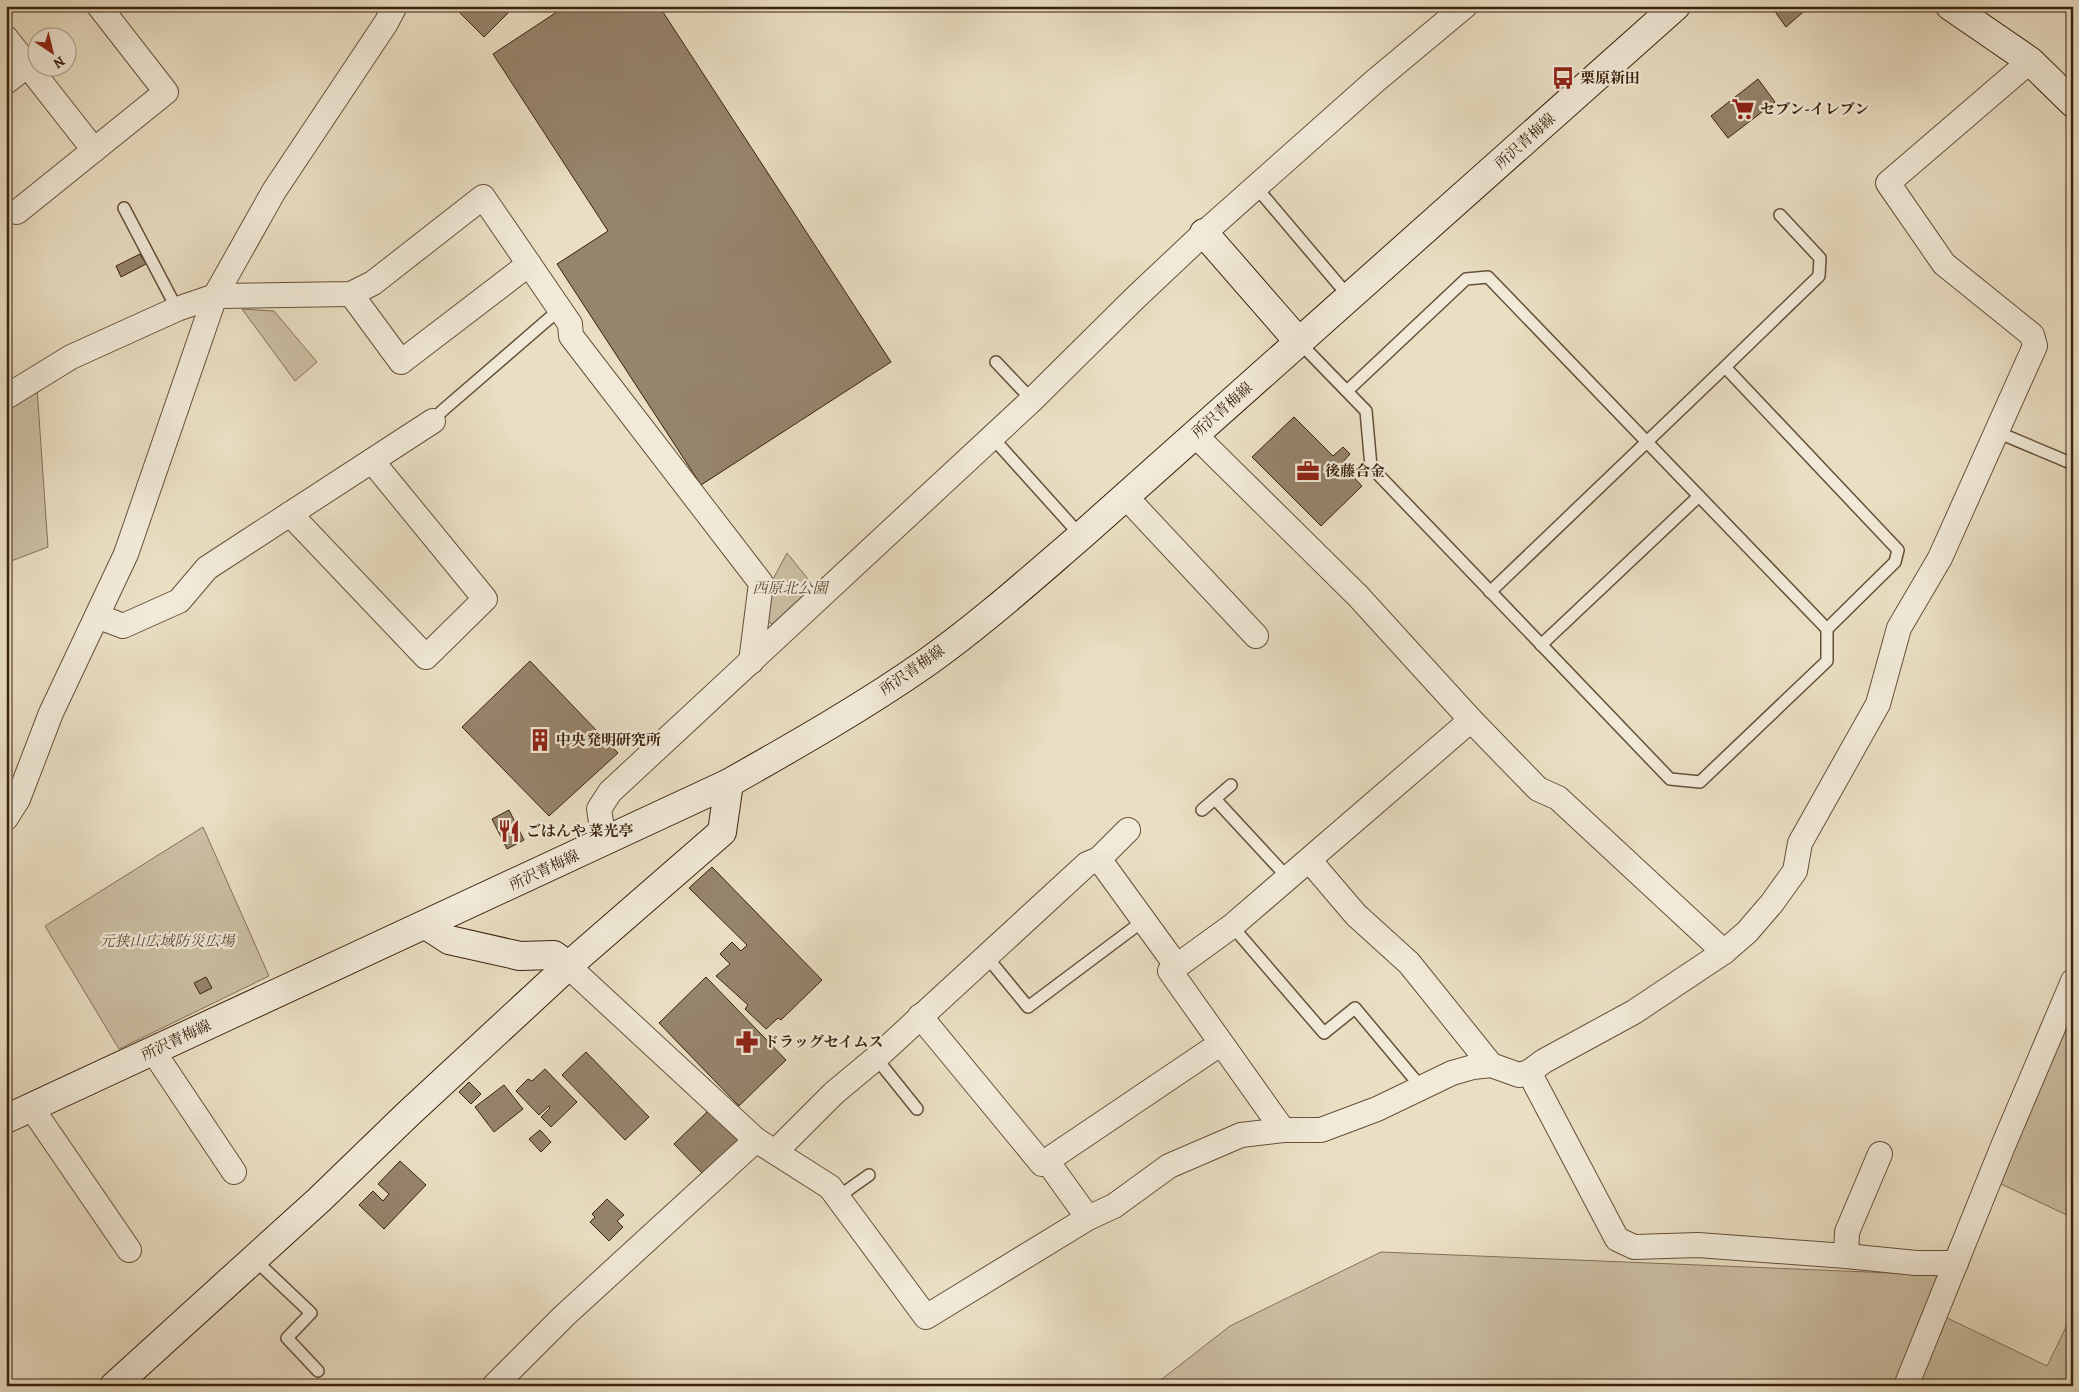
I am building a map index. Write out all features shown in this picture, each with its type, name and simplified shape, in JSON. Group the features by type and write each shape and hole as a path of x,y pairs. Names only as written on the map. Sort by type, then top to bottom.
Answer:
{"main road":[{"name":"所沢青梅線","path":"6,1119 729,783 836,722 927,662 1003,603 1081,536 1676,6"},
{"path":"1950,6 2030,61 2073,103"},
{"path":"1204,233 1299,342"},
{"path":"114,1386 319,1200 408,1114 568,966 722,832 729,783"},
{"path":"426,925 449,940 520,956 554,955 568,966"}],"street":[{"path":"17,212 166,92 99,6"},
{"path":"6,818 18,799 51,713 126,554 215,296 274,191 396,6"},
{"path":"604,841 599,809 610,792 1032,400 1134,298 1204,233 1375,81 1465,6"},
{"path":"6,38 28,65 6,82"},
{"path":"568,966 766,1146 830,1187 926,1317 1088,1218 1114,1206 1169,1166 1240,1135 1283,1130 1321,1130 1364,1115 1452,1073 1473,1067 1491,1065 1519,1075 1529,1072 1544,1061 1634,1012 1724,952 1746,932 1772,903 1795,872 1800,843 1878,704 1899,628 1940,558 2036,346 2032,335 1944,264 1888,183 2030,61"},
{"path":"38,78 94,150"},
{"path":"6,396 71,358 177,309 215,296 351,294 373,283 483,197 570,324 571,336 761,583 751,662"},
{"path":"351,294 401,362 529,264"},
{"path":"97,616 123,626 179,601 207,568 433,421"},
{"path":"1194,434 1358,596 1471,720 1538,789 1558,798 1724,952"},
{"path":"290,514 426,657 485,599 372,461"},
{"path":"1125,496 1256,636"},
{"path":"1283,1130 1220,1044 1170,970 1232,926 1310,861 1471,720"},
{"path":"494,1386 564,1316 766,1146 834,1094 876,1058 1087,864 1099,859 1128,830"},
{"path":"1099,859 1176,965"},
{"path":"1310,861 1356,915 1409,963 1491,1065"},
{"path":"1906,1386 2073,981"},
{"path":"920,1016 1042,1164 1220,1044"},
{"path":"153,1051 234,1172"},
{"path":"1529,1072 1617,1238 1634,1247 1698,1245 1916,1263 1956,1263"},
{"path":"31,1107 129,1250"},
{"path":"1846,1256 1847,1232 1880,1154"},
{"path":"1047,1161 1088,1218"}],"lane":[{"path":"1256,187 1350,298"},
{"path":"124,208 177,309"},
{"path":"1490,592 1819,276 1820,258 1780,215"},
{"path":"1299,342 1366,411 1371,467 1670,780 1700,782 1827,661 1827,629 1488,277 1466,279 1347,391"},
{"path":"433,421 442,411 560,310"},
{"path":"996,362 1032,400"},
{"path":"1725,367 1898,550 1895,562 1827,629"},
{"path":"1997,432 2073,464"},
{"path":"992,437 1081,536"},
{"path":"1541,645 1699,496"},
{"path":"1202,810 1231,785"},
{"path":"1215,799 1288,879"},
{"path":"987,957 1028,1007 1143,921"},
{"path":"1232,926 1324,1033 1355,1008 1422,1087"},
{"path":"876,1058 917,1109"},
{"path":"838,1197 869,1175"},
{"path":"254,1260 311,1313 288,1338 318,1371"}],"green space":[{"path":"242,309 274,311 317,362 295,381"},
{"path":"37,388 48,547 6,563 6,409"},
{"name":"西原北公園","path":"787,553 816,589 778,627 763,619 771,583"},
{"name":"元狭山広域防災広場","path":"203,827 269,976 119,1049 45,926"},
{"path":"2073,1004 2073,1218 1999,1183"},
{"path":"1381,1252 1941,1275 1896,1386 1153,1386 1230,1326"},
{"path":"2073,1313 2073,1386 1912,1386 1941,1315 2047,1366"}],"building":[{"path":"453,6 515,6 484,37"},
{"path":"566,6 659,6 891,362 701,485 557,264 608,231 493,54"},
{"path":"1771,6 1810,6 1786,27"},
{"name":"セブン-イレブン","path":"1758,79 1775,102 1728,138 1711,116"},
{"path":"140,254 146,264 121,277 116,266"},
{"path":"1294,417 1333,456 1343,447 1350,454 1341,464 1362,486 1321,526 1252,457"},
{"name":"中央発明研究所","path":"530,661 618,753 549,816 462,727"},
{"path":"509,810 524,840 507,849 492,819"},
{"path":"712,867 822,980 781,1020 778,1018 766,1029 745,1009 748,1005 716,976 730,964 720,954 732,942 741,951 747,945 689,888"},
{"path":"206,977 212,988 200,994 194,983"},
{"path":"706,977 786,1060 739,1106 659,1023"},
{"path":"586,1052 649,1117 625,1140 562,1075"},
{"path":"545,1069 577,1102 551,1127 541,1117 550,1108 549,1106 539,1115 516,1091 528,1079 532,1081"},
{"path":"469,1082 481,1094 471,1104 459,1092"},
{"path":"504,1085 523,1109 494,1132 475,1107"},
{"path":"708,1111 739,1141 704,1175 674,1144"},
{"path":"540,1130 551,1142 541,1152 529,1139"},
{"path":"400,1161 426,1185 384,1229 359,1205 373,1191 383,1201 389,1194 378,1184"},
{"path":"607,1199 624,1215 617,1221 623,1227 609,1241 590,1222 595,1217 592,1214"}],"place":[{"name":"栗原新田","path":"1563,78"},
{"name":"セブン-イレブン","path":"1743,109"},
{"name":"後藤合金","path":"1308,471"},
{"name":"中央発明研究所","path":"540,740"},
{"name":"ごはんや 菜光亭","path":"509,831"},
{"name":"ドラッグセイムス","path":"747,1042"}]}
